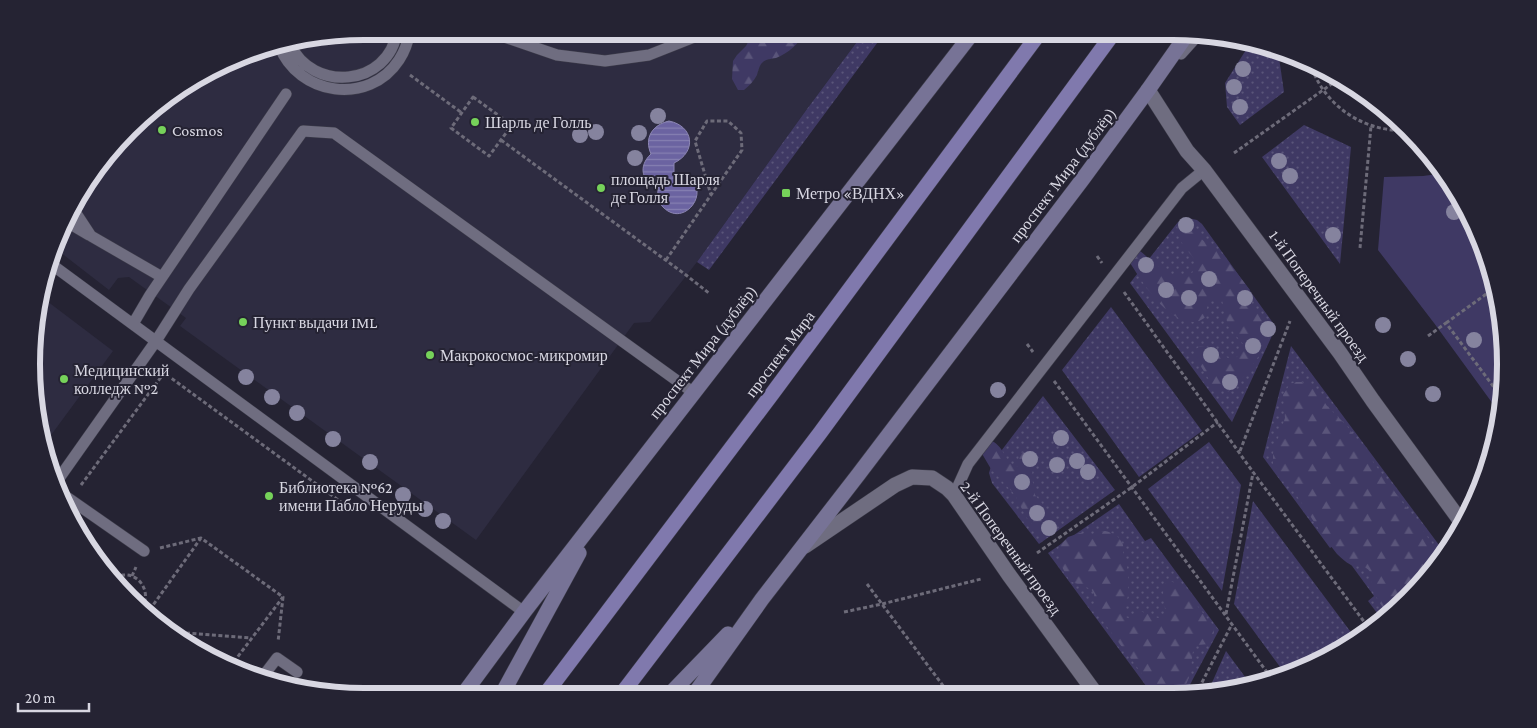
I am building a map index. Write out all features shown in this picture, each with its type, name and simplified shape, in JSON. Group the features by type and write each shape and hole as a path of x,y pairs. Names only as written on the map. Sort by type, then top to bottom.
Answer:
{"main road":[{"name":"проспект Мира (дублёр)","path":"468,688 524,612 967,40"},
{"name":"проспект Мира","path":"550,688 772,394 1034,40"},
{"path":"626,688 820,433 1108,40"},
{"name":"проспект Мира (дублёр)","path":"699,688 762,599 864,468 1148,90 1183,40"},
{"path":"505,688 600,514"},
{"path":"676,688 762,599"}],"street":[{"name":"1-й Поперечный проезд","path":"1148,90 1187,151 1204,170 1340,353 1458,518"},
{"name":"2-й Поперечный проезд","path":"800,549 894,484 912,478 932,478 954,495 1009,575 1092,688"}],"lane":[{"path":"292,48 306,65 317,72 342,78 366,72 377,66 386,56 394,40"},
{"path":"282,51 288,62 299,74 312,83 344,90 360,88 375,82 388,73 399,60 408,40"},
{"path":"513,40 557,55 605,61 649,55 683,40"},
{"path":"1148,90 1192,41"},
{"path":"133,324 162,277 286,94"},
{"path":"60,476 156,341 189,289 303,131 334,133 694,394"},
{"path":"954,495 968,464 1043,366 1182,188 1204,170"},
{"path":"77,214 91,236"},
{"path":"71,225 162,277"},
{"path":"55,267 524,612"},
{"path":"70,500 144,551"},
{"path":"266,673 276,658 297,672"}],"path":[{"path":"386,56 462,113"},
{"path":"1314,72 1323,90 1344,112 1371,126 1396,129"},
{"path":"1234,153 1334,82"},
{"path":"473,97 512,125 501,140 489,156 451,128 473,97"},
{"path":"666,260 711,195 742,150 741,133 728,121 707,121 695,141 711,195"},
{"path":"1360,248 1371,126"},
{"path":"501,140 710,294"},
{"path":"1121,287 1366,624"},
{"path":"1428,336 1489,293"},
{"path":"1240,452 1290,322"},
{"path":"1446,323 1496,389"},
{"path":"1027,344 1268,674"},
{"path":"144,358 346,506"},
{"path":"70,500 164,373"},
{"path":"1037,553 1132,487 1218,422"},
{"path":"1226,615 1254,472"},
{"path":"150,608 201,538"},
{"path":"132,576 144,551 201,538 283,597"},
{"path":"119,577 132,576 140,581 145,588 146,597 144,602"},
{"path":"844,612 982,579"},
{"path":"867,584 945,688"},
{"path":"235,661 283,597"},
{"path":"276,658 283,597"},
{"path":"1200,686 1232,624"},
{"path":"184,633 252,638"}],"shaded area":[{"path":"364,40 858,40 697,262 650,322 634,323 476,540 180,326 186,318 129,277 118,278 109,290 60,252 83,202 120,150 150,120 202,83 260,57 301,46"},
{"path":"669,121 684,128 690,140 686,152 674,163 674,173 688,177 695,184 697,193 695,202 689,209 681,213 672,213 663,207 658,197 659,185 648,181 643,173 644,164 651,154 648,143 651,133 658,126"},
{"name":"Медицинский колледж №2","path":"46,300 113,351 49,438 43,406 40,364"}],"green space":[{"path":"749,40 800,40 789,51 763,62 751,83 744,90 738,90 732,79 733,61"},
{"path":"858,40 879,40 709,270 697,262"},
{"path":"1247,49 1279,58 1284,92 1240,125 1227,107 1225,83"},
{"path":"1304,125 1351,147 1340,264 1262,157"},
{"path":"1435,174 1442,184 1464,221 1480,260 1491,301 1494,322 1497,364 1494,405 1378,250 1384,177"},
{"path":"1188,218 1197,220 1202,224 1276,327 1232,422 1130,283 1178,222"},
{"path":"1184,220 1192,222 1200,238 1223,255 1250,290 1253,308 1272,328 1266,345 1254,363 1228,392 1215,389 1195,357 1195,350 1200,346 1215,349 1228,358 1234,359 1239,355 1243,344 1228,326 1222,300 1208,300 1206,317 1198,322 1174,316 1156,299 1128,260 1128,254 1140,251 1158,266 1172,274 1186,276 1193,272 1195,260 1182,243 1177,229 1178,224"},
{"path":"1111,307 1202,431 1139,477 1062,370"},
{"path":"1291,346 1440,547 1417,578 1378,615 1368,601 1374,596 1336,544 1330,548 1263,457"},
{"path":"1302,382 1313,387 1318,392 1327,406 1347,426 1437,551 1417,578 1384,610 1370,587 1371,577 1369,571 1365,567 1351,565 1337,554 1290,486 1273,465 1273,453 1285,418 1283,395 1290,384"},
{"path":"1043,396 1115,490 1039,544 992,483 989,473 992,463"},
{"path":"992,441 1000,447 1015,467 1018,466 1019,453 1025,452 1031,455 1035,495 1053,521 1054,533 1049,537 1041,535 1026,517 1015,495 991,469 981,452"},
{"path":"1209,442 1241,485 1222,591 1148,489"},
{"path":"1253,501 1352,634 1316,655 1282,669 1234,604"},
{"path":"1119,504 1145,541 1151,538 1219,630 1189,687 1148,688 1048,553"},
{"path":"1105,531 1112,533 1120,539 1123,545 1128,577 1128,595 1124,608 1126,617 1132,620 1135,614 1140,611 1158,618 1164,616 1164,586 1167,582 1173,582 1184,589 1214,627 1213,640 1209,644 1197,645 1193,651 1190,675 1185,687 1153,688 1096,612 1094,594 1091,589 1072,582 1068,578 1061,565 1058,552 1059,546 1068,537 1080,533 1092,534"},
{"path":"1226,651 1247,679 1211,685"}],"place":[{"name":"Шарль де Голль","path":"475,122"},
{"name":"Cosmos","path":"162,130"},
{"name":"площадь Шарля де Голля","path":"601,188"},
{"name":"Метро «ВДНХ»","path":"786,193"},
{"name":"Пункт выдачи IML","path":"243,322"},
{"name":"Макрокосмос-микромир","path":"430,355"},
{"name":"Медицинский колледж №2","path":"64,379"},
{"name":"Библиотека №62 имени Пабло Неруды","path":"269,496"}]}
